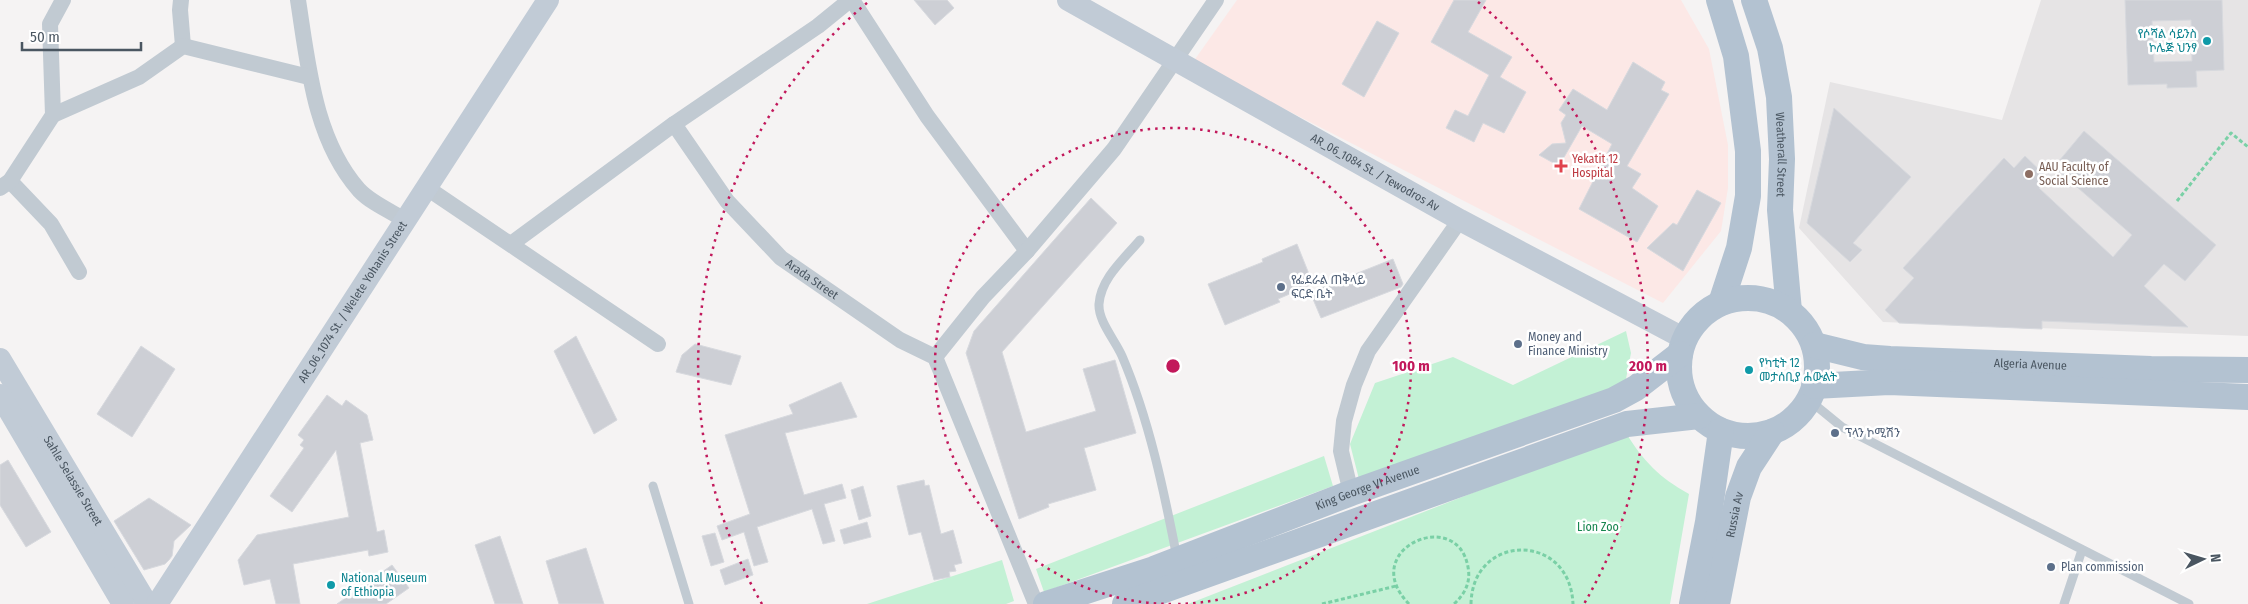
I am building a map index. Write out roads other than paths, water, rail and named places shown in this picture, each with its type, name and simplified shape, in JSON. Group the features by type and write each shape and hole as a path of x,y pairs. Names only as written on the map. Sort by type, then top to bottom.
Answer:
{"main road":[{"name":"AR_06_1074 St. / Welete Yohanis Street","path":"157,604 407,221 548,0"},
{"name":"AR_06_1084 St. / Tewodros Av","path":"1068,0 1177,59 1683,346"},
{"path":"1719,0 1736,56 1748,151 1748,196 1738,248 1721,303"},
{"name":"Weatherall Street","path":"1754,0 1770,48 1778,97 1782,159 1780,210 1788,311"},
{"path":"1736,56 1770,48"},
{"path":"1744,297 1768,300 1788,311 1804,325 1814,345 1817,366 1812,393 1799,414 1787,424 1772,432 1746,436 1721,430 1699,416 1686,397 1680,376 1683,346 1700,317 1721,303 1744,297"},
{"name":"Algeria Avenue","path":"1814,345 1863,357 2248,370"},
{"name":"King George VI Avenue","path":"1297,528 1351,493 1614,400 1636,388 1683,346"},
{"name":"Sahle Selassie Street","path":"0,359 28,423 147,604"},
{"path":"2013,363 2014,388"},
{"name":"Algeria Avenue","path":"1812,393 1889,382 2248,397"},
{"path":"0,395 28,423 123,604"},
{"name":"King George VI Avenue","path":"1046,604 1181,571 1297,528 1627,424 1699,416"},
{"name":"Russia Av","path":"1692,604 1708,522 1721,430"},
{"name":"Russia Av","path":"1717,604 1738,497 1750,467 1772,432"},
{"name":"King George VI Avenue","path":"1124,604 1181,571"}],"street":[{"path":"53,115 50,24 62,0"},
{"path":"181,0 183,46"},
{"path":"298,0 310,77 329,138 345,171 360,191 407,221"},
{"path":"511,244 674,124 818,26 851,0 927,116 1027,251"},
{"path":"1036,604 935,358 983,297 1027,251 1114,149 1216,0"},
{"path":"79,272 51,224 5,184 53,115 139,77 183,46 310,77"},
{"name":"Arada Street","path":"674,124 728,201 781,258 900,340 935,358"},
{"path":"427,188 658,344"},
{"path":"1351,493 1341,452 1344,421 1354,385 1368,351 1460,220"}],"lane":[{"path":"1140,240 1108,278 1101,295 1100,312 1122,356 1161,477 1181,571"},
{"path":"1812,393 1842,426 2189,604"},
{"path":"653,486 689,604"},
{"path":"2064,604 2082,550"}],"place":[{"name":"የሶሻል ሳይንስ ኮሌጅ ህንፃ","path":"2207,41"},
{"name":"Yekatit 12 Hospital","path":"1561,166"},
{"name":"AAU Faculty of Social Science","path":"2029,174"},
{"name":"የፌደራል ጠቅላይ ፍርድ ቤት","path":"1281,287"},
{"name":"Money and Finance Ministry","path":"1518,344"},
{"name":"የካቲት 12 መታሰቢያ ሐውልት","path":"1749,370"},
{"name":"ፕላን ኮሚሽን","path":"1835,433"},
{"name":"Plan commission","path":"2051,567"},
{"name":"National Museum of Ethiopia","path":"331,585"}],"park label":[{"name":"Lion Zoo","path":"1598,527"}]}
